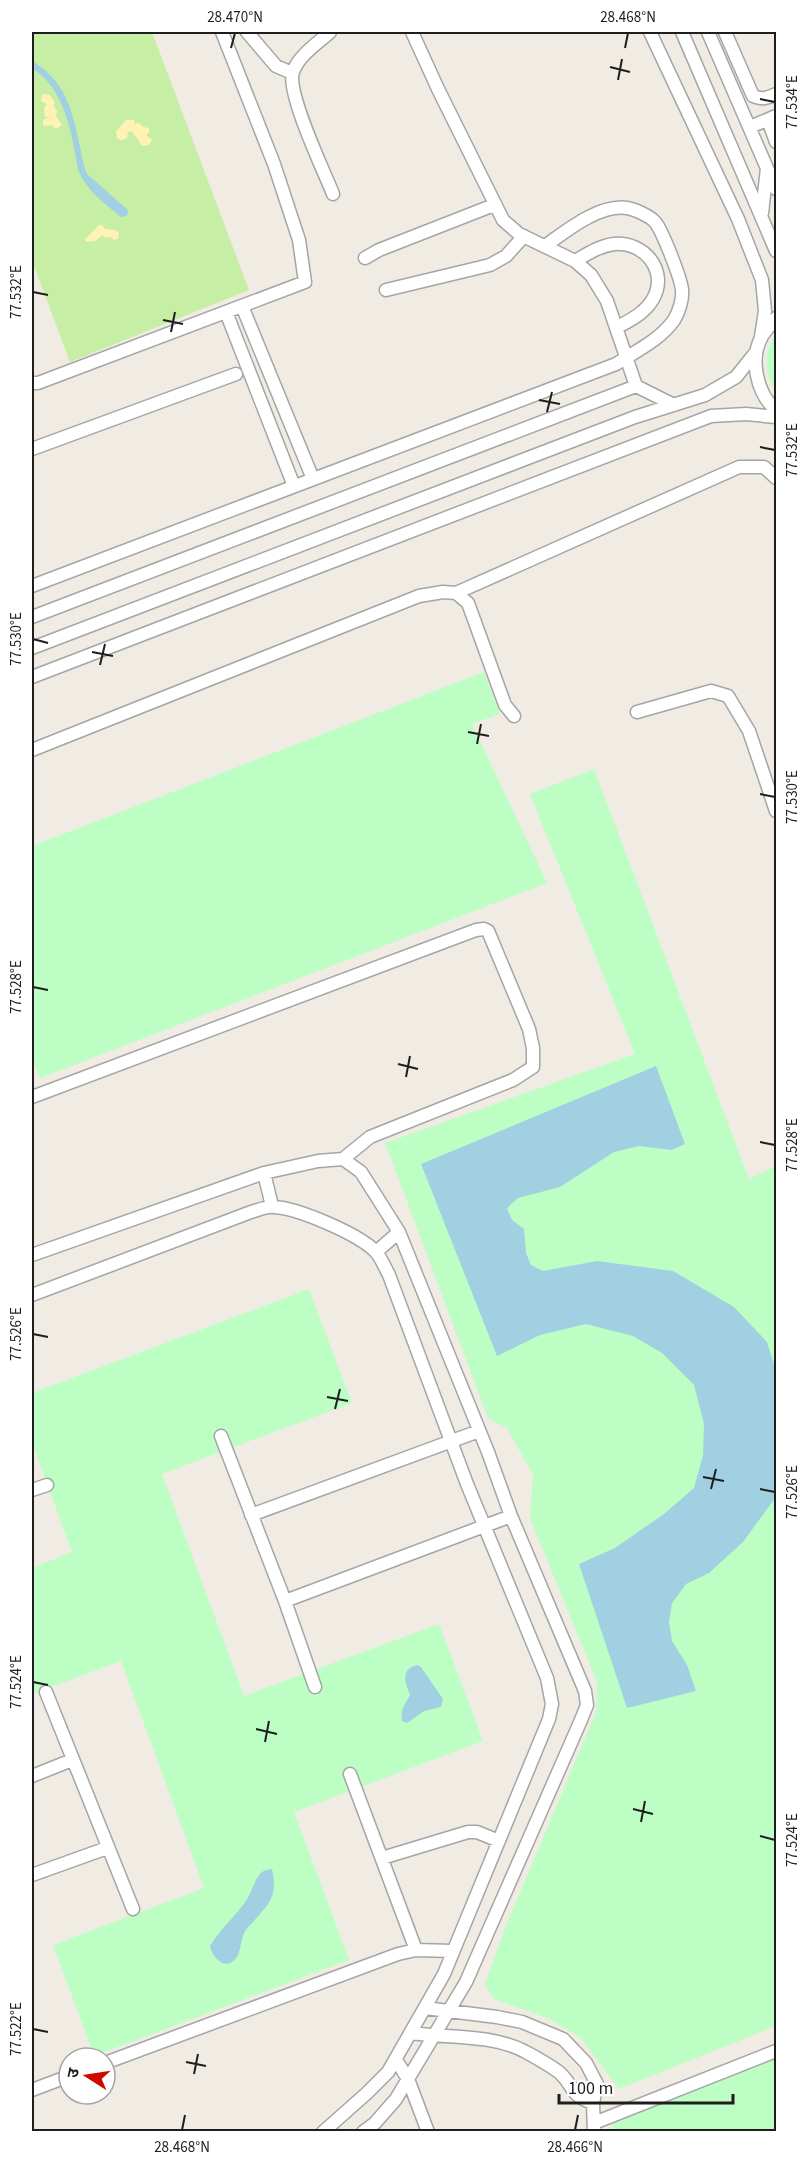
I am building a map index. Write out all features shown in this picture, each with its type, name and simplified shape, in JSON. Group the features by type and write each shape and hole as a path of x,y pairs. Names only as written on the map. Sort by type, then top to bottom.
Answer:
{"street":[{"path":"32,383 38,384 305,282 299,240 274,164 222,32"},
{"path":"247,32 276,66 292,74"},
{"path":"330,32 298,62 292,74 293,88 300,111 333,194"},
{"path":"412,32 503,220 524,236 575,261 591,275 607,301 636,386 674,405"},
{"path":"32,648 635,417 705,395 736,377 756,352 761,337 765,311 762,280 738,219 650,32"},
{"path":"682,32 777,251"},
{"path":"708,32 777,189"},
{"path":"725,32 753,96 767,99 777,94"},
{"path":"750,127 772,118 777,142"},
{"path":"762,214 767,166"},
{"path":"364,258 494,205"},
{"path":"32,586 616,364 653,341 674,320 681,304 682,289 667,246 655,221 626,208 608,210 582,220 545,246"},
{"path":"386,290 489,264 506,256 524,236"},
{"path":"575,261 598,248 616,244 635,248 650,256 657,269 657,290 640,315 616,328"},
{"path":"242,306 313,479"},
{"path":"226,312 294,486"},
{"path":"761,337 777,318"},
{"path":"756,352 757,380 771,406 777,410"},
{"path":"32,449 236,374"},
{"path":"32,617 636,386"},
{"path":"32,677 711,416 746,414 777,417"},
{"path":"32,750 419,596 456,592 739,467 764,467 777,478"},
{"path":"456,592 468,603 505,705 514,716"},
{"path":"637,712 711,691 728,696 749,732 777,811"},
{"path":"32,1097 476,930 484,929 488,931 529,1029 533,1048 533,1067 513,1080 370,1137 343,1159 318,1161 264,1173 32,1255"},
{"path":"343,1159 361,1172 399,1232 512,1516 585,1691 587,1705 466,1982 396,2099 375,2123 363,2132"},
{"path":"264,1173 272,1206"},
{"path":"32,1295 272,1206 321,1221 353,1236 376,1252 389,1275 484,1528 547,1678 552,1704 549,1719 444,1974 388,2072 367,2094 323,2132"},
{"path":"376,1252 399,1232"},
{"path":"251,1515 479,1431"},
{"path":"221,1436 285,1601 315,1687"},
{"path":"32,1490 47,1485"},
{"path":"285,1601 512,1516"},
{"path":"46,1692 133,1909"},
{"path":"32,1776 72,1760"},
{"path":"350,1774 416,1950"},
{"path":"382,1858 468,1832 477,1832 499,1841"},
{"path":"32,1875 107,1848"},
{"path":"117,2059 398,1954 416,1950 452,1952"},
{"path":"425,2008 522,2022 563,2040 586,2063 597,2084 592,2103 594,2127 777,2051"},
{"path":"411,2033 490,2040 524,2051 560,2073 579,2098 592,2103"},
{"path":"396,2060 408,2079 428,2132"},
{"path":"32,2090 57,2081"}],"green space":[{"path":"32,32 152,32 249,290 70,362 32,261"},
{"path":"776,335 776,394 768,372 767,357"},
{"path":"484,672 500,714 472,724 547,883 40,1078 32,1057 32,846"},
{"path":"594,769 749,1179 776,1166 776,2026 619,2089 580,2037 547,2018 494,1999 485,1984 503,1933 596,1712 597,1682 530,1518 533,1475 507,1428 488,1418 385,1143 635,1054 530,794"},
{"path":"309,1289 352,1403 162,1474 244,1696 439,1624 483,1741 294,1812 349,1960 117,2047 90,2046 53,1945 204,1888 121,1661 32,1694 32,1568 72,1552 32,1443 32,1393"},
{"path":"776,2055 776,2131 615,2131 611,2122"}],"sand":[{"path":"42,95 50,95 55,103 53,106 58,112 55,114 62,125 56,129 52,125 43,125 43,120 48,117 45,117 44,108 47,104 41,101"},
{"path":"126,120 134,120 135,124 139,123 149,128 146,135 152,140 149,145 142,146 132,131 128,132 127,138 117,139 116,131"},
{"path":"99,225 105,229 115,230 119,233 118,239 106,238 102,235 96,241 86,242 85,240"}],"water":[{"path":"32,61 53,78 66,98 87,174 128,210 127,216 121,217 108,207 82,177 78,170 65,113 52,88 32,68"},
{"path":"656,1066 685,1144 672,1150 639,1146 614,1152 560,1187 518,1198 507,1208 512,1220 524,1229 526,1253 531,1265 543,1271 597,1261 673,1271 734,1307 767,1342 776,1371 776,1497 743,1542 709,1573 686,1584 672,1603 669,1622 672,1641 687,1665 696,1691 627,1708 579,1564 615,1548 664,1514 694,1488 703,1455 704,1424 694,1385 662,1353 633,1336 586,1324 540,1335 497,1356 421,1164"},
{"path":"417,1665 421,1667 443,1699 441,1707 424,1711 407,1723 402,1721 403,1707 410,1695 405,1677 408,1670"},
{"path":"272,1869 274,1886 271,1898 245,1932 238,1955 230,1963 221,1962 214,1956 210,1946 246,1901 259,1875"}]}
